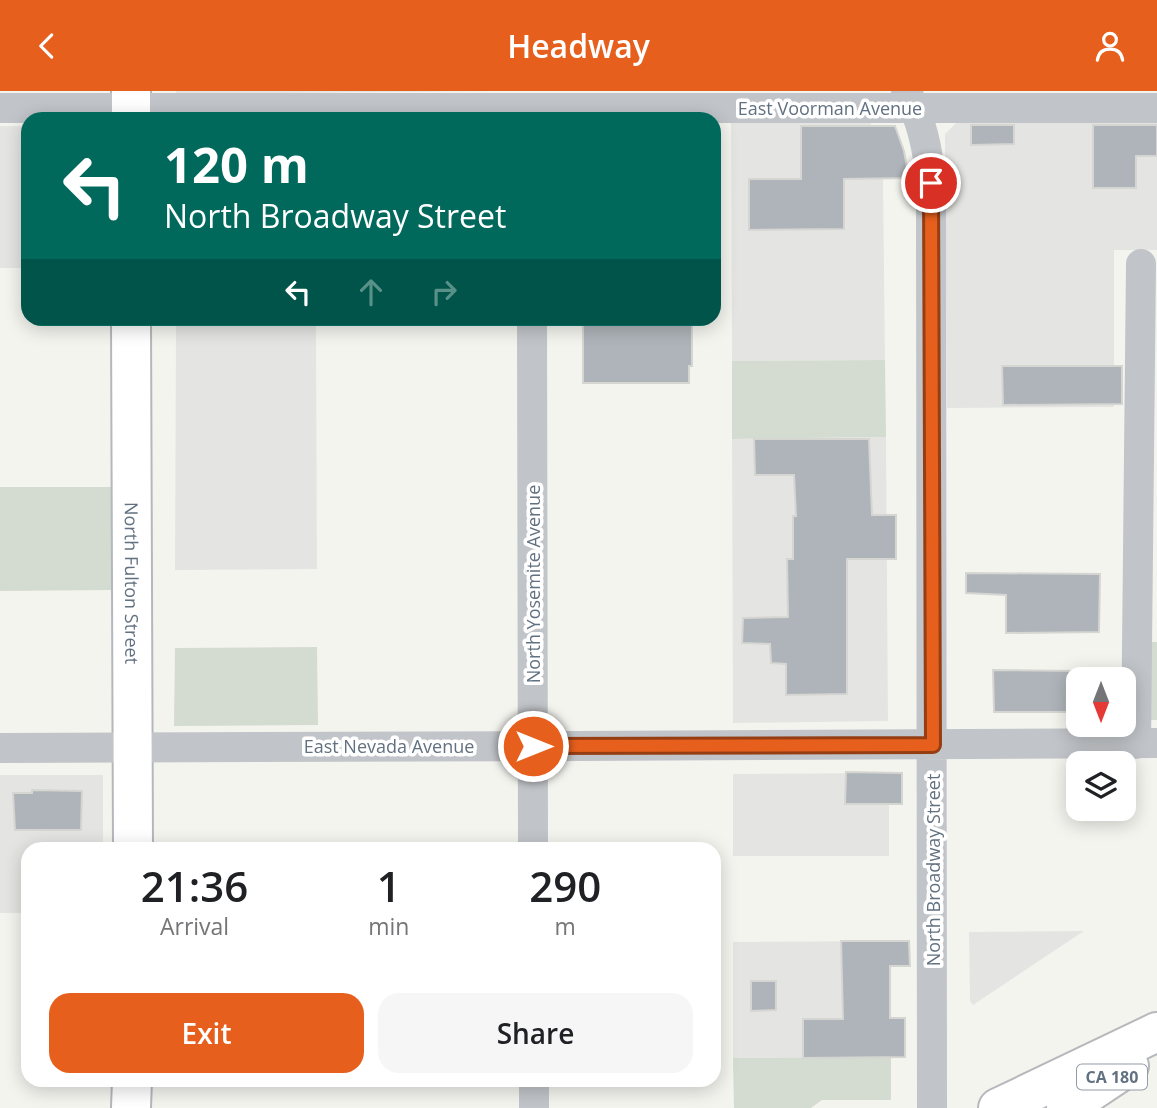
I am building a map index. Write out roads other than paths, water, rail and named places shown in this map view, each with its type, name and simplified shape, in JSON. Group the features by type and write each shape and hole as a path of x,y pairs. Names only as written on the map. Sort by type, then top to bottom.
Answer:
{"main road":[{"name":"North Fulton Street","path":"131,326 132,842"},
{"path":"1009,1102 1157,1032"},
{"name":"CA 180","path":"1066,1108 1157,1047"},
{"path":"131,1108 132,1087"}],"street":[{"name":"East Voorman Avenue","path":"0,108 540,106 911,100 1157,108"},
{"name":"North Broadway Street","path":"911,100 927,148 931,183 932,1108"},
{"path":"1142,264 1147,743"},
{"name":"North Yosemite Avenue","path":"532,326 533,842"},
{"name":"East Nevada Avenue","path":"0,748 1147,743"},
{"path":"534,1087 534,1108"}]}
